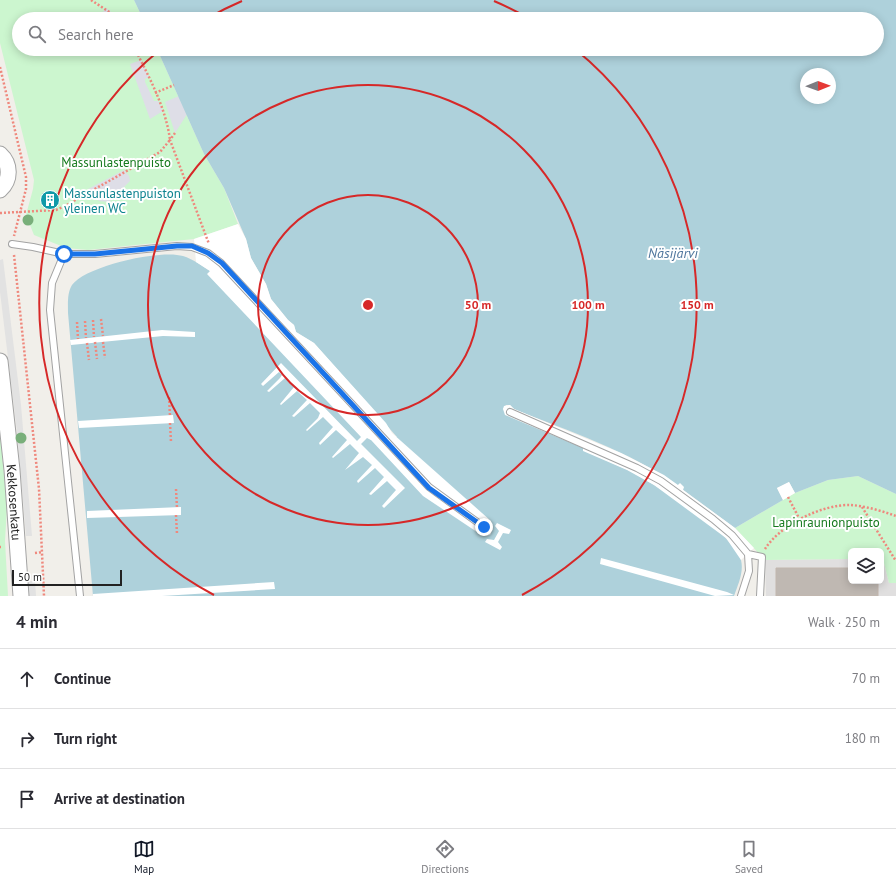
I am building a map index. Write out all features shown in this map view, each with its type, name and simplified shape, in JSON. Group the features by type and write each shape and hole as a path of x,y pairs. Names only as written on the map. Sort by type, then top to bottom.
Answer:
{"street":[{"path":"0,154 5,160 8,169 7,180 1,191"},
{"name":"Kekkosenkatu","path":"0,361 12,470 21,596"}],"lane":[{"path":"12,244 64,254 95,254 177,246 192,246 208,253 222,263 429,488 484,527"},
{"path":"64,254 52,283 50,310 80,596"},
{"path":"510,412 638,468 661,481 722,527 732,535 748,554 749,570 741,596"},
{"path":"748,554 762,557 760,596"}],"path":[{"path":"91,0 109,12"},
{"path":"138,56 155,93 168,129 170,140 209,242 208,253"},
{"path":"0,67 13,119"},
{"path":"155,93 174,85"},
{"path":"0,213 56,210 65,206 160,152 175,133"},
{"path":"19,213 12,244 36,457 44,596"},
{"path":"101,319 103,336"},
{"path":"92,320 94,337"},
{"path":"85,321 86,338"},
{"path":"77,322 78,339"},
{"path":"95,342 97,359"},
{"path":"103,342 105,358"},
{"path":"86,343 89,360"},
{"path":"169,397 170,416"},
{"path":"170,423 171,442"},
{"path":"176,488 177,508"},
{"path":"788,496 800,520"},
{"path":"762,557 765,547 788,527 800,520 831,507 850,505 896,516"},
{"path":"862,507 896,561"},
{"path":"176,515 177,534"},
{"path":"35,553 42,552"}],"shaded area":[{"path":"106,8 111,12 103,12"},
{"path":"141,60 149,77 145,79 145,82 154,101 158,101 163,111 150,119 130,64"},
{"path":"193,90 196,100 175,133 165,102"},
{"path":"124,170 129,176 130,181 109,202 99,201 88,189"},
{"path":"3,259 21,405 32,536 26,536 17,432 0,292 0,260"},
{"path":"848,559 848,584 884,584 884,563 889,583 896,583 896,596 766,596 765,560"},
{"path":"35,581 36,596 21,596 20,582"}],"green space":[{"name":"Massunlastenpuisto","path":"0,0 134,0 140,12 12,12 12,56 160,56 204,154 224,188 238,224 194,239 88,250 66,248 34,235 26,215 34,180 0,43"},
{"path":"0,432 7,507 5,541 8,596 0,596"},
{"name":"Lapinraunionpuisto","path":"858,476 896,494 896,583 889,583 884,563 884,548 848,548 848,559 765,560 735,528 795,493 828,480"}],"water":[{"name":"Näsijärvi","path":"134,0 896,0 896,494 858,476 828,480 795,493 789,482 777,488 783,500 735,528 682,489 679,484 678,486 639,462 598,443 514,409 510,405 506,405 503,409 531,425 584,448 583,450 640,476 673,497 709,523 724,536 735,549 741,560 741,574 734,596 93,596 68,313 70,288 80,278 92,271 124,261 158,255 172,254 183,256 194,261 210,271 368,438 371,440 397,437 314,343 296,332 294,325 271,299 266,284 251,258 246,239 224,188 204,154 160,56 884,56 884,12 140,12"}],"pier":[{"path":"238,224 246,239 251,258 266,284 271,299 294,325 296,332 314,343 386,423 392,433 491,521 493,529 490,535 483,536 423,496 371,440 367,438 361,444 405,488 384,508 382,506 396,490 387,481 371,495 369,494 384,477 375,468 358,483 357,481 372,465 363,457 345,470 359,453 350,444 333,458 332,457 347,440 336,430 320,445 319,443 333,427 323,417 307,431 306,430 318,418 320,413 310,403 294,417 292,416 307,400 297,391 281,405 280,404 294,387 285,378 269,392 267,391 282,375 279,372 263,386 261,384 281,363 357,441 361,437 207,274 210,271 196,262 194,239"},
{"path":"162,330 195,332 195,337 163,336 71,345 70,340"},
{"path":"510,405 514,409 621,453 664,475 678,485 680,483 684,487 683,490 735,528 754,548 741,560 726,538 654,485 627,470 583,451 583,448 505,415 503,409 504,406"},
{"path":"173,415 174,423 79,428 78,421"},
{"path":"789,482 795,493 783,500 777,488"},
{"path":"181,507 181,515 87,518 87,511"},
{"path":"497,523 511,530 509,534 503,533 498,542 502,547 500,550 485,542 487,539 494,540 499,531 495,526"},
{"path":"601,558 734,595 715,596 600,564"},
{"path":"274,582 275,589 162,596 93,596 93,594"}],"building":[{"name":"Massunlastenpuiston yleinen WC","path":"54,197 54,203 45,204 45,198"},
{"path":"776,568 848,568 848,584 878,584 878,596 776,596"}],"place":[{"name":"Massunlastenpuiston yleinen WC","path":"50,200"}],"route":[{"path":"64,254 95,254 177,246 192,246 208,253 222,263 429,488 484,527"}]}
